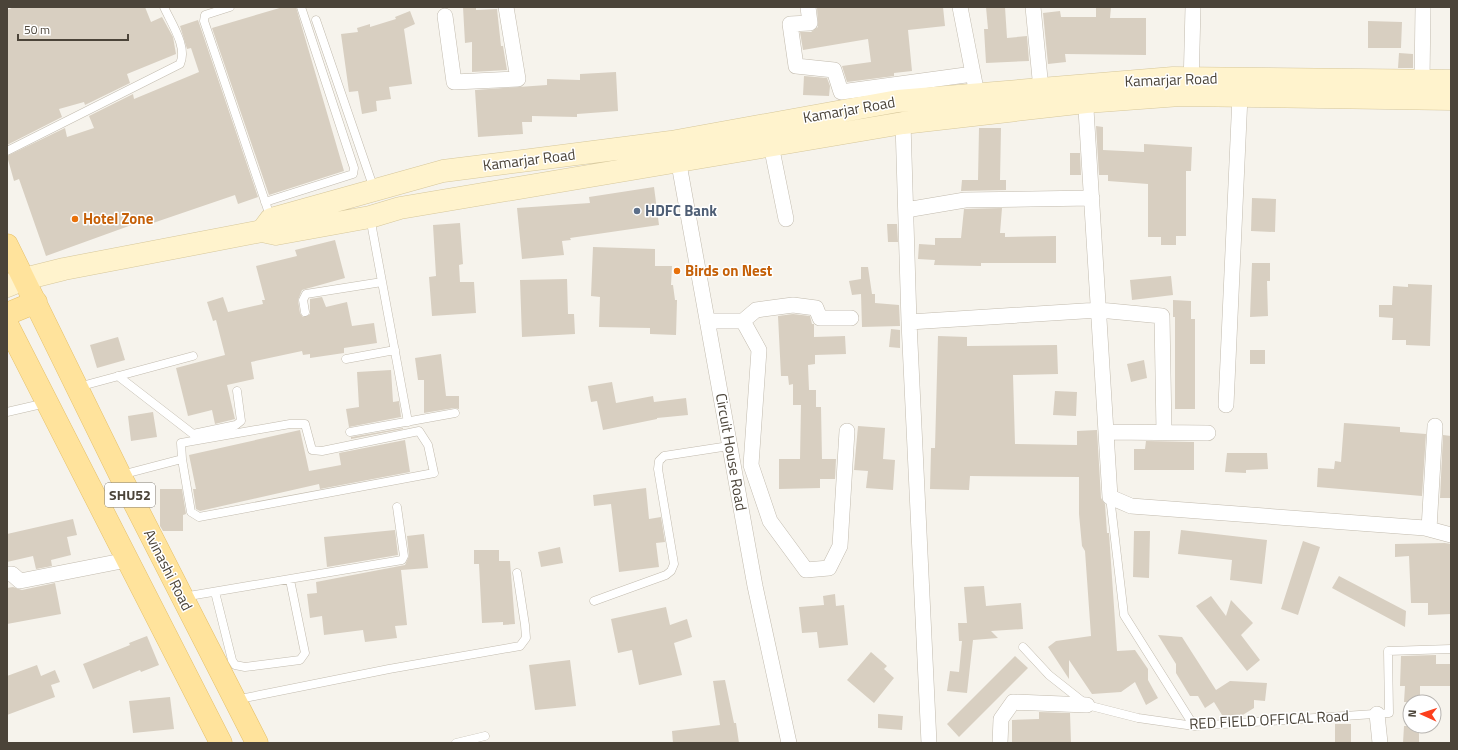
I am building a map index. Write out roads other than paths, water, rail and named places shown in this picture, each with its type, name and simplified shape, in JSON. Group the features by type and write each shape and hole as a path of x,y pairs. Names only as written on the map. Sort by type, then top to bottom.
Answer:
{"main road":[{"name":"Kamarjar Road","path":"269,222 443,171 676,151 975,84 1085,93 1191,87 1451,81"},
{"path":"1191,87 1240,96 1451,99"},
{"path":"16,282 269,222 370,217 400,208 676,151 771,145 1085,93"},
{"name":"Avinashi Road","path":"7,245 16,282 36,302 120,475 257,743"},
{"path":"7,314 36,302"},
{"name":"SHU52","path":"7,324 221,743"}],"street":[{"path":"445,16 454,82 518,80 506,7"},
{"path":"808,7 810,22 790,24 796,66 834,70 841,92 975,84 960,7"},
{"path":"1033,7 1041,89"},
{"path":"1191,87 1193,7"},
{"path":"1422,81 1423,7"},
{"path":"1085,93 1110,497 1131,506 1429,529 1451,535"},
{"path":"1226,405 1240,96"},
{"path":"903,123 908,322 929,743"},
{"path":"771,145 786,219"},
{"name":"Circuit House Road","path":"676,151 755,586 789,743"},
{"path":"906,210 965,200 1092,198"},
{"path":"707,321 743,321 756,310 793,305 816,308 820,318 851,318"},
{"path":"908,322 1099,310 1162,316 1164,432"},
{"path":"743,321 759,350 751,466 770,521 806,570 829,568 840,546 847,431"},
{"path":"1429,529 1435,426"},
{"path":"1106,432 1208,433"},
{"path":"7,574 12,574 20,581 128,560"},
{"path":"1000,743 1001,719 1013,702 1087,705"},
{"path":"1377,714 1380,743"}],"lane":[{"path":"7,151 180,64 183,58 180,42 164,7"},
{"path":"230,7 205,15 204,21 269,222 353,174 354,168 301,7"},
{"path":"316,20 375,190"},
{"path":"370,217 408,422"},
{"path":"305,312 302,300 306,294 382,282"},
{"path":"346,359 395,350"},
{"path":"77,387 193,356"},
{"path":"118,376 193,434 236,425 241,421 237,391"},
{"path":"7,412 47,403"},
{"path":"350,432 455,413"},
{"path":"290,424 304,424 312,450 322,451 419,431 428,445 434,473 200,516 192,512 182,459 181,443 290,424"},
{"path":"594,601 666,575 671,571 674,564 658,469 659,461 664,456 730,446"},
{"path":"120,475 182,459"},
{"path":"1110,497 1124,615 1194,726"},
{"path":"182,597 402,560 404,556 397,507"},
{"path":"235,700 389,669 520,646 526,638 526,631 517,573"},
{"path":"214,592 232,660 235,664 245,666 300,660 305,653 290,580"},
{"name":"RED FIELD OFFICAL Road","path":"1023,647 1049,675 1087,705 1138,718 1194,726 1377,714"},
{"path":"1377,714 1389,714 1388,650 1451,649"},
{"path":"456,743 485,736"}],"place":[{"name":"HDFC Bank","path":"637,211"},
{"name":"Hotel Zone","path":"75,219"},
{"name":"Birds on Nest","path":"677,271"}]}
